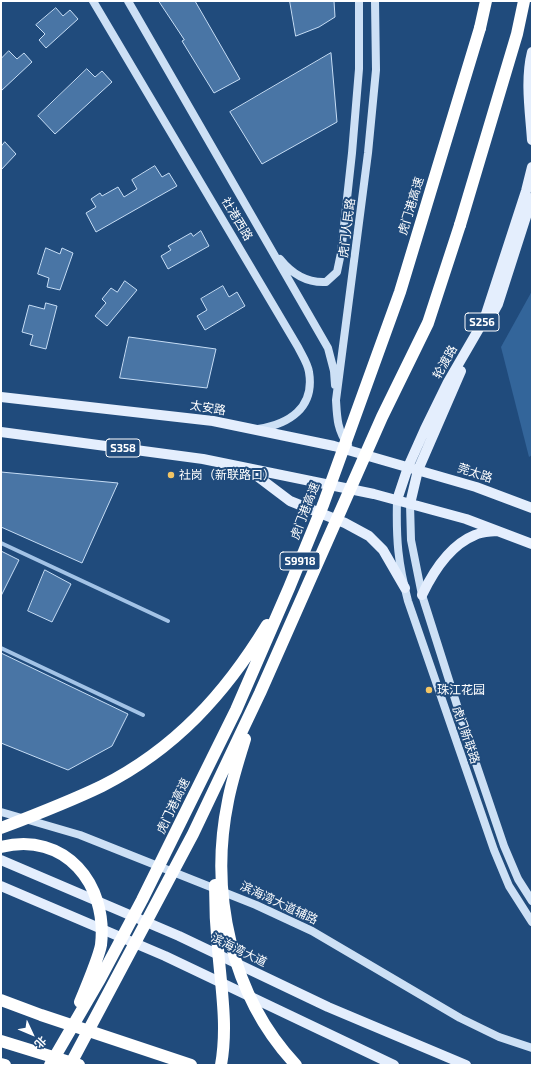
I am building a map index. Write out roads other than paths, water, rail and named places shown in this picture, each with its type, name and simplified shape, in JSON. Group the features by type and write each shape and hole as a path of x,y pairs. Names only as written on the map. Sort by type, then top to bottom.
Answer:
{"highway":[{"name":"虎门港高速","path":"50,1065 100,979 145,893 236,710 289,588 322,505 400,292 480,28 486,1"},
{"name":"S9918","path":"70,1065 193,834 260,693 382,417 428,323 460,225 517,34 524,1"},
{"path":"1,828 102,786 136,767 167,744 196,718 222,690 246,659 289,588"},
{"path":"221,1065 224,1038 224,1013 215,907 215,870 220,834 228,802 260,693"},
{"path":"228,802 224,843 223,894 226,924 233,953 242,980 254,1007 270,1032 296,1065"},
{"path":"1,847 12,844 29,844 46,847 61,853 75,863 86,876 94,890 99,906 100,946 81,999 59,1049"},
{"path":"1,1000 190,1065"},
{"path":"1,1041 79,1065"},
{"path":"1,1064 5,1065"}],"main road":[{"path":"532,52 528,73 532,140"},
{"name":"轮渡路","path":"410,504 413,469 448,382 484,320 526,191 532,167"},
{"name":"轮渡路","path":"397,500 452,389 498,304 532,198"},
{"name":"太安路","path":"1,397 213,420 354,452 413,469"},
{"name":"S358","path":"1,432 203,459 397,500"},
{"path":"244,467 253,471 290,501 345,523 369,536 383,550 404,588"},
{"name":"莞太路","path":"413,469 476,486 532,508"},
{"path":"397,500 466,519 532,544"},
{"path":"422,595 437,569 456,547 475,535 496,531"},
{"name":"滨海湾大道","path":"1,860 156,926 328,1007 466,1065"},
{"path":"1,886 145,948 394,1065"}],"street":[{"name":"社港西路","path":"93,1 298,347 309,371 310,383 306,399 299,412 287,422 254,429"},
{"name":"社港西路","path":"128,1 328,348 334,371 336,400"},
{"name":"虎门人民路","path":"269,247 282,262 298,276 314,282 326,282 337,272 352,153 358,84 359,1"},
{"name":"虎门人民路","path":"354,452 341,435 337,422 336,400 368,153 376,70 375,1"},
{"name":"虎门新联路","path":"397,500 396,542 399,567 404,588 494,850 509,886 532,922"},
{"name":"虎门新联路","path":"410,504 411,540 422,595 468,740 504,846 518,879 532,901"},
{"path":"1,543 168,621"},
{"path":"1,648 143,715"},
{"name":"滨海湾大道辅路","path":"1,812 80,836 137,856 256,905 305,928 460,1018 499,1037 532,1048"}],"place":[{"name":"社岗（新联路口）","path":"171,475"},
{"name":"珠江花园","path":"429,690"}]}
